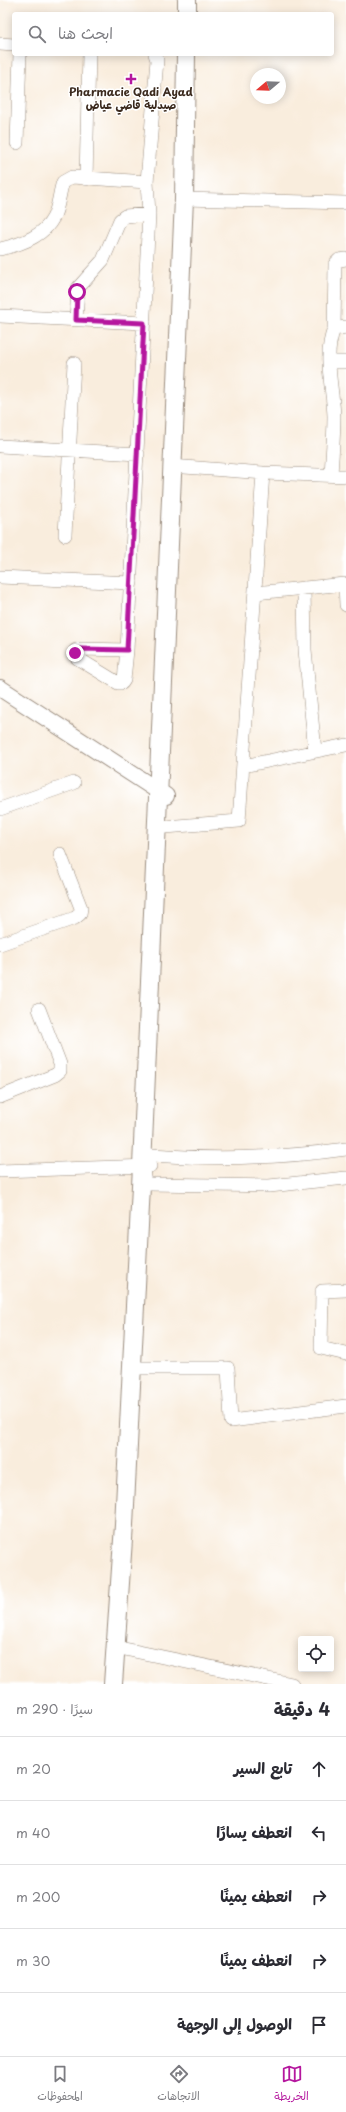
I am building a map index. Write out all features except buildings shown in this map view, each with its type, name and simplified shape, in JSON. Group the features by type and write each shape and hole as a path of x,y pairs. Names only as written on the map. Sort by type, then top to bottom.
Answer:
{"main road":[{"path":"187,0 187,12"},
{"path":"196,0 196,12"},
{"path":"186,56 189,199"},
{"path":"125,1684 121,1648 148,1162 156,919 196,56"},
{"path":"156,919 165,827 162,793"},
{"path":"137,1368 150,1184 148,1162"},
{"path":"112,1684 121,1648"}],"street":[{"path":"0,44 12,45"},
{"path":"17,143 20,56"},
{"path":"86,179 89,56"},
{"path":"127,650 149,214 147,182 156,56"},
{"path":"0,249 21,243 46,228 53,218 63,182 72,178 147,182"},
{"path":"189,199 346,203"},
{"path":"76,320 78,288 102,260 120,220 125,216 149,214"},
{"path":"331,475 340,416 330,362 332,335 340,328 335,264 339,260 346,259"},
{"path":"0,316 144,323"},
{"path":"65,535 74,362"},
{"path":"330,362 346,362"},
{"path":"0,446 138,454"},
{"path":"177,466 263,473 346,476"},
{"path":"165,827 239,821 263,473"},
{"path":"0,577 131,584"},
{"path":"255,593 345,584 346,605"},
{"path":"304,588 306,664 315,751"},
{"path":"0,688 162,793"},
{"path":"243,766 346,745"},
{"path":"0,809 74,783"},
{"path":"0,944 75,918 80,914 81,908 60,854"},
{"path":"0,1097 56,1075 60,1071 60,1064 39,1009"},
{"path":"0,1171 321,1153 346,1149"},
{"path":"150,1184 269,1186 346,1178"},
{"path":"346,1290 322,1291 321,1348 346,1354"},
{"path":"137,1368 228,1368 231,1421 346,1406"},
{"path":"121,1648 292,1684"}],"place":[{"name":"Pharmacie Qadi Ayad صيدلية قاضي عياض","path":"131,79"}],"route":[{"path":"75,653 76,650 80,649 127,650 144,323 76,320 77,292"}]}
